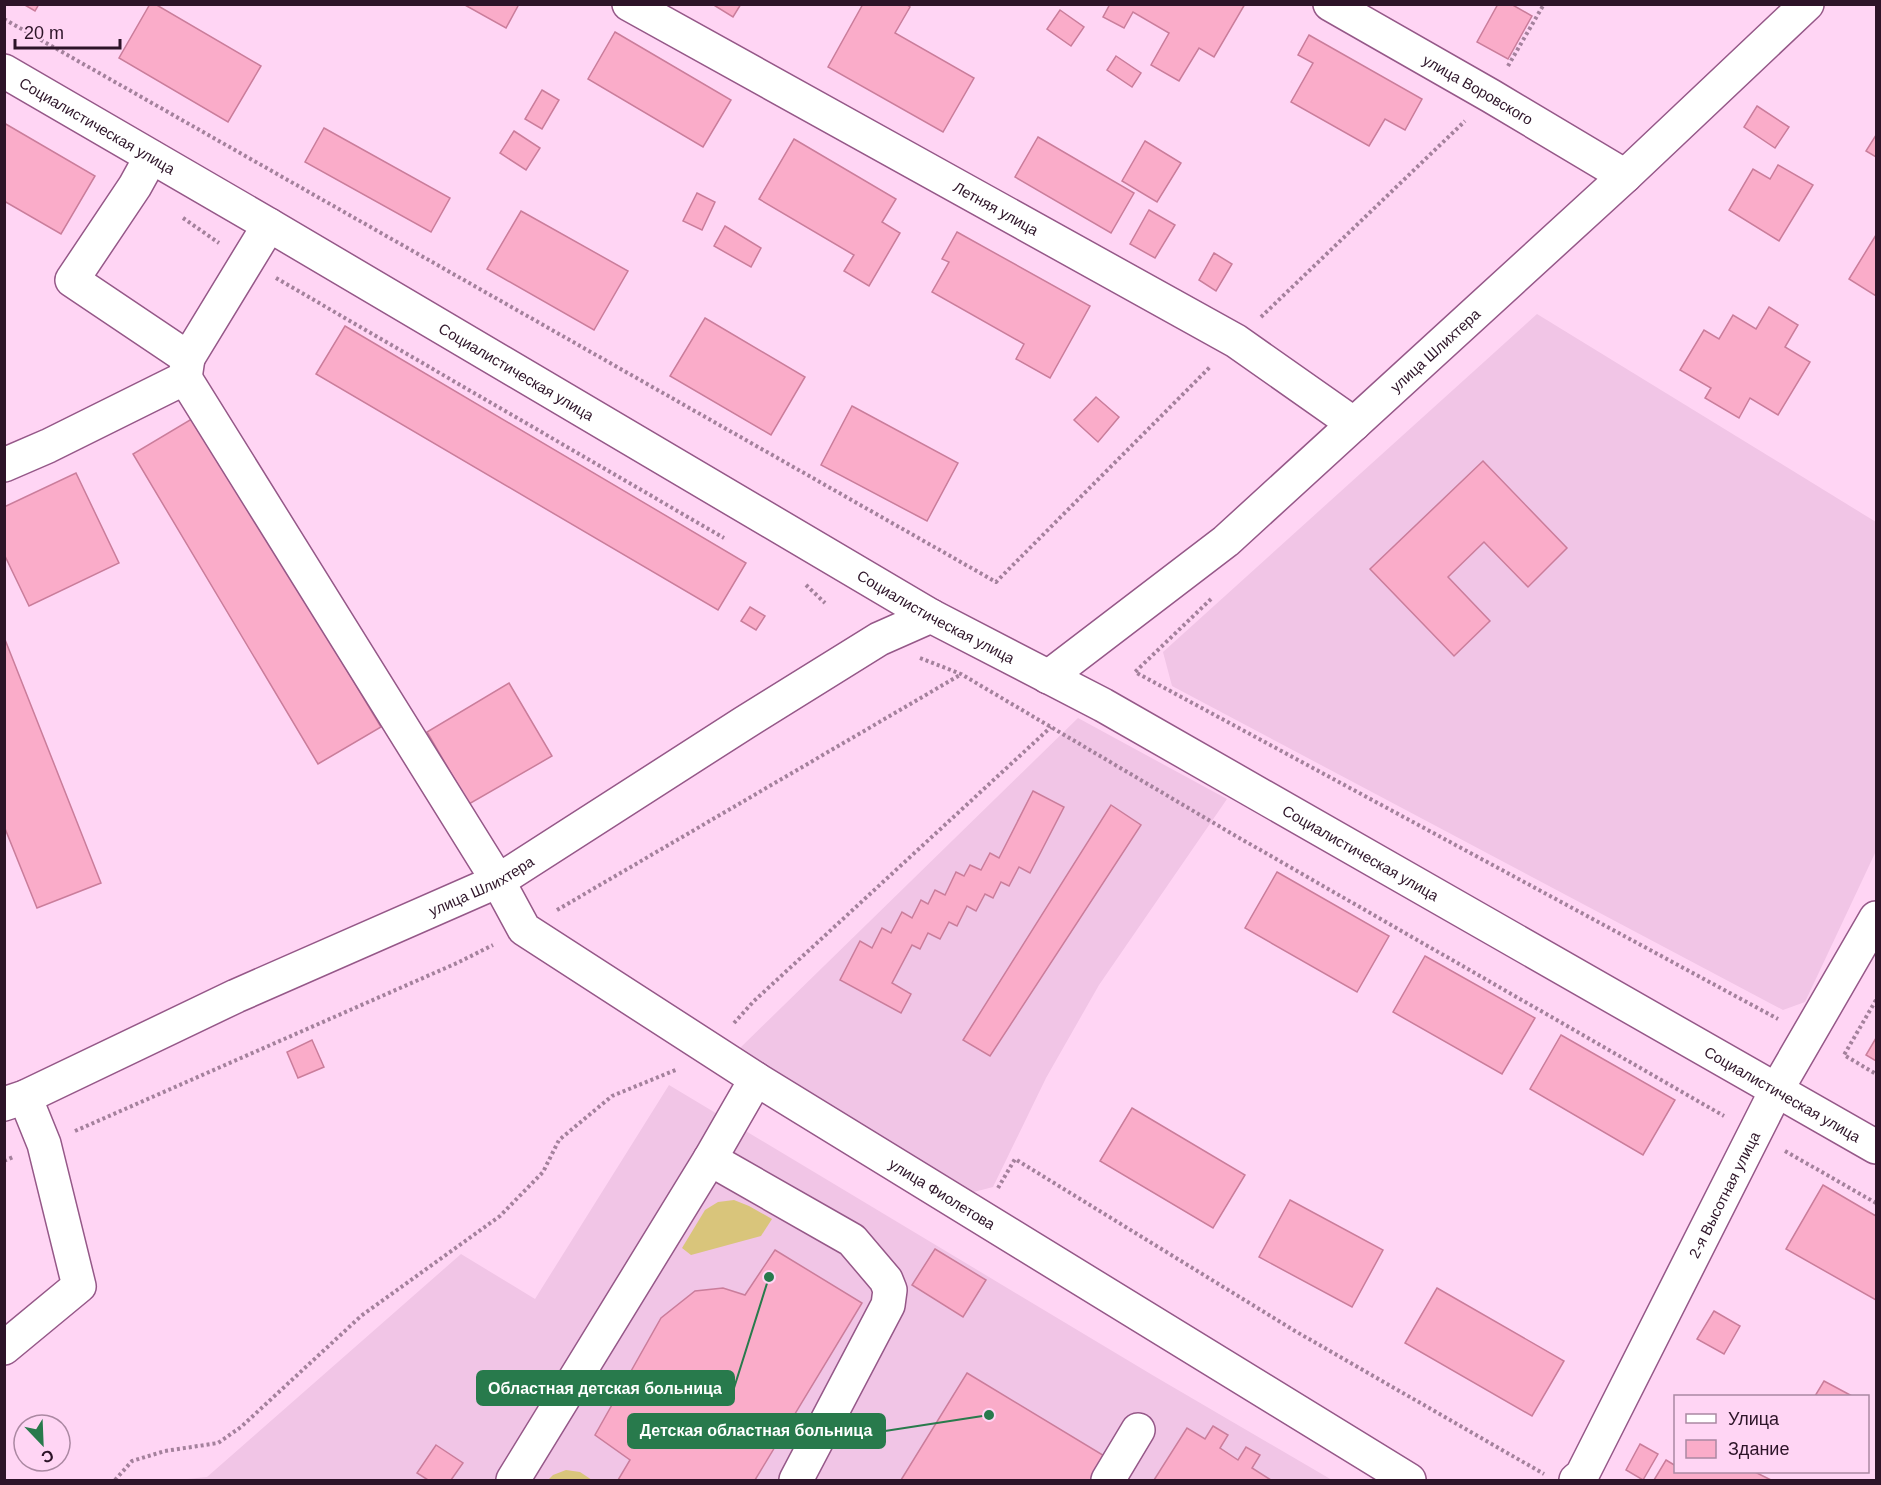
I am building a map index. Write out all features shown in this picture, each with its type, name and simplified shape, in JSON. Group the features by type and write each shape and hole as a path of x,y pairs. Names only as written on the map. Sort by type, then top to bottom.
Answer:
{"street":[{"name":"Летняя улица","path":"629,4 1236,341 1354,424"},
{"name":"улица Воровского","path":"1330,4 1625,176"},
{"name":"улица Шлихтера","path":"1048,677 1226,541 1625,176 1807,4"},
{"name":"Социалистическая улица","path":"4,71 931,616 1104,705 1876,1147"},
{"path":"151,157 135,186 72,280 187,368"},
{"path":"4,465 48,446 187,368 269,225"},
{"name":"улица Фиолетова","path":"187,368 498,881 524,929 756,1078 1409,1480"},
{"name":"улица Шлихтера","path":"15,1101 236,996 498,881 879,639 931,616"},
{"name":"2-я Высотная улица","path":"1573,1478 1777,1089 1876,918"},
{"path":"513,1480 710,1159 756,1078"},
{"path":"4,1348 79,1286 45,1144 15,1101"},
{"path":"710,1159 852,1240 886,1280 890,1290 888,1305 796,1480"},
{"path":"1108,1480 1138,1430"}],"path":[{"path":"4,19 996,582 1236,341 1491,96 1544,4"},
{"path":"182,217 247,262 734,543"},
{"path":"796,579 807,585 825,603"},
{"path":"1213,598 1135,672 1876,1074"},
{"path":"910,654 961,674 1239,837 1876,1203"},
{"path":"115,1480 132,1461 165,1451 218,1443 241,1427 361,1316 500,1216 543,1172 559,1140 612,1096 678,1068 711,1049 754,1001 1051,727"},
{"path":"1844,1055 1876,1000"},
{"path":"981,1217 1015,1159 1295,1331 1573,1478"}],"shaded area":[{"path":"1537,314 1876,522 1876,851 1805,1002 1783,1010 1172,686 1163,652"},
{"path":"1078,718 1227,799 1099,985 1046,1078 993,1187 970,1193 739,1049"},
{"path":"669,1085 1332,1480 177,1480 207,1477 461,1254 535,1299"},
{"path":"734,1200 772,1219 761,1236 691,1255 682,1248 705,1210 718,1202"},
{"path":"566,1470 580,1472 592,1480 548,1480 553,1475"}],"building":[{"path":"23,4 39,4 35,11"},
{"path":"150,4 155,4 261,66 228,122 119,58"},
{"path":"463,4 519,4 506,28"},
{"path":"712,4 741,4 733,17"},
{"path":"863,4 906,4 910,7 895,33 974,78 943,132 828,67"},
{"path":"1110,4 1245,4 1214,57 1199,48 1179,81 1151,65 1169,33 1133,12 1124,28 1103,17"},
{"path":"1498,4 1511,4 1532,16 1508,59 1477,42"},
{"path":"1060,10 1084,27 1071,46 1047,29"},
{"path":"615,32 731,100 703,147 588,79"},
{"path":"1309,35 1422,99 1405,130 1385,119 1369,146 1291,102 1313,63 1298,55"},
{"path":"1116,56 1141,73 1132,87 1107,70"},
{"path":"542,90 559,100 542,129 525,119"},
{"path":"1757,106 1789,127 1775,148 1744,127"},
{"path":"4,123 95,176 61,234 4,201"},
{"path":"324,128 450,198 431,232 305,162"},
{"path":"514,131 540,148 526,170 500,153"},
{"path":"1876,135 1876,157 1866,151"},
{"path":"1038,137 1134,193 1111,233 1015,177"},
{"path":"794,139 896,199 882,222 900,233 869,286 844,271 854,255 759,199"},
{"path":"1145,141 1181,163 1157,202 1122,181"},
{"path":"1778,165 1813,185 1779,241 1729,210 1753,169 1770,179"},
{"path":"697,193 715,202 702,230 683,221"},
{"path":"1149,210 1175,225 1155,258 1130,244"},
{"path":"521,211 628,271 594,330 487,269"},
{"path":"725,226 761,248 751,267 714,246"},
{"path":"957,232 1090,306 1050,378 1016,359 1024,344 932,292 949,262 942,259"},
{"path":"1876,235 1876,296 1849,279"},
{"path":"1214,253 1232,264 1216,291 1199,280"},
{"path":"1769,307 1798,325 1785,347 1810,362 1778,415 1750,398 1739,418 1705,398 1711,388 1680,370 1704,330 1719,339 1733,315 1756,329"},
{"path":"705,318 805,377 771,435 670,376"},
{"path":"345,326 746,563 718,610 316,374"},
{"path":"1096,397 1119,417 1098,442 1074,420"},
{"path":"852,406 958,463 927,521 821,465"},
{"path":"195,417 381,727 318,764 133,454"},
{"path":"1483,461 1567,548 1528,587 1484,542 1448,577 1490,621 1454,656 1370,569"},
{"path":"76,473 119,563 29,606 4,554 4,507"},
{"path":"750,607 765,616 756,630 741,621"},
{"path":"4,637 101,883 37,908 4,826"},
{"path":"509,683 552,756 469,804 427,732"},
{"path":"1033,791 1064,807 1030,873 1019,867 1009,886 1001,882 993,898 985,894 976,911 967,906 957,926 949,922 940,939 928,933 920,949 912,945 892,983 911,994 901,1013 840,980 860,941 872,948 882,928 891,933 902,912 912,918 921,900 928,904 935,890 945,895 956,872 964,876 970,865 981,870 990,853 999,858"},
{"path":"1111,805 1141,825 990,1056 963,1040"},
{"path":"1277,872 1389,936 1357,992 1245,928"},
{"path":"1425,956 1535,1018 1502,1074 1393,1012"},
{"path":"1561,1035 1675,1100 1643,1155 1530,1089"},
{"path":"1876,1038 1876,1061 1866,1055"},
{"path":"312,1040 324,1067 298,1078 287,1052"},
{"path":"1132,1108 1245,1175 1213,1228 1100,1161"},
{"path":"1823,1185 1876,1216 1876,1300 1786,1249"},
{"path":"1290,1200 1383,1250 1352,1307 1259,1257"},
{"path":"935,1249 986,1280 963,1317 912,1285"},
{"path":"775,1250 862,1303 755,1480 618,1480 630,1460 595,1435 661,1318 695,1291 723,1288 745,1295"},
{"path":"1437,1288 1564,1361 1532,1416 1405,1343"},
{"path":"1714,1311 1740,1326 1724,1354 1697,1339"},
{"path":"967,1373 1106,1457 1092,1480 901,1480"},
{"path":"1824,1381 1850,1395 1816,1395"},
{"path":"1213,1426 1228,1435 1220,1448 1238,1460 1246,1447 1260,1455 1252,1468 1271,1480 1154,1480 1187,1428 1205,1439"},
{"path":"1640,1444 1658,1454 1643,1480 1626,1470"},
{"path":"436,1445 463,1463 451,1480 428,1480 417,1473"},
{"path":"1666,1460 1674,1465 1674,1473 1757,1473 1771,1480 1654,1480"}],"place":[{"name":"Областная детская больница","path":"769,1277"},
{"name":"Детская областная больница","path":"989,1415"}]}
